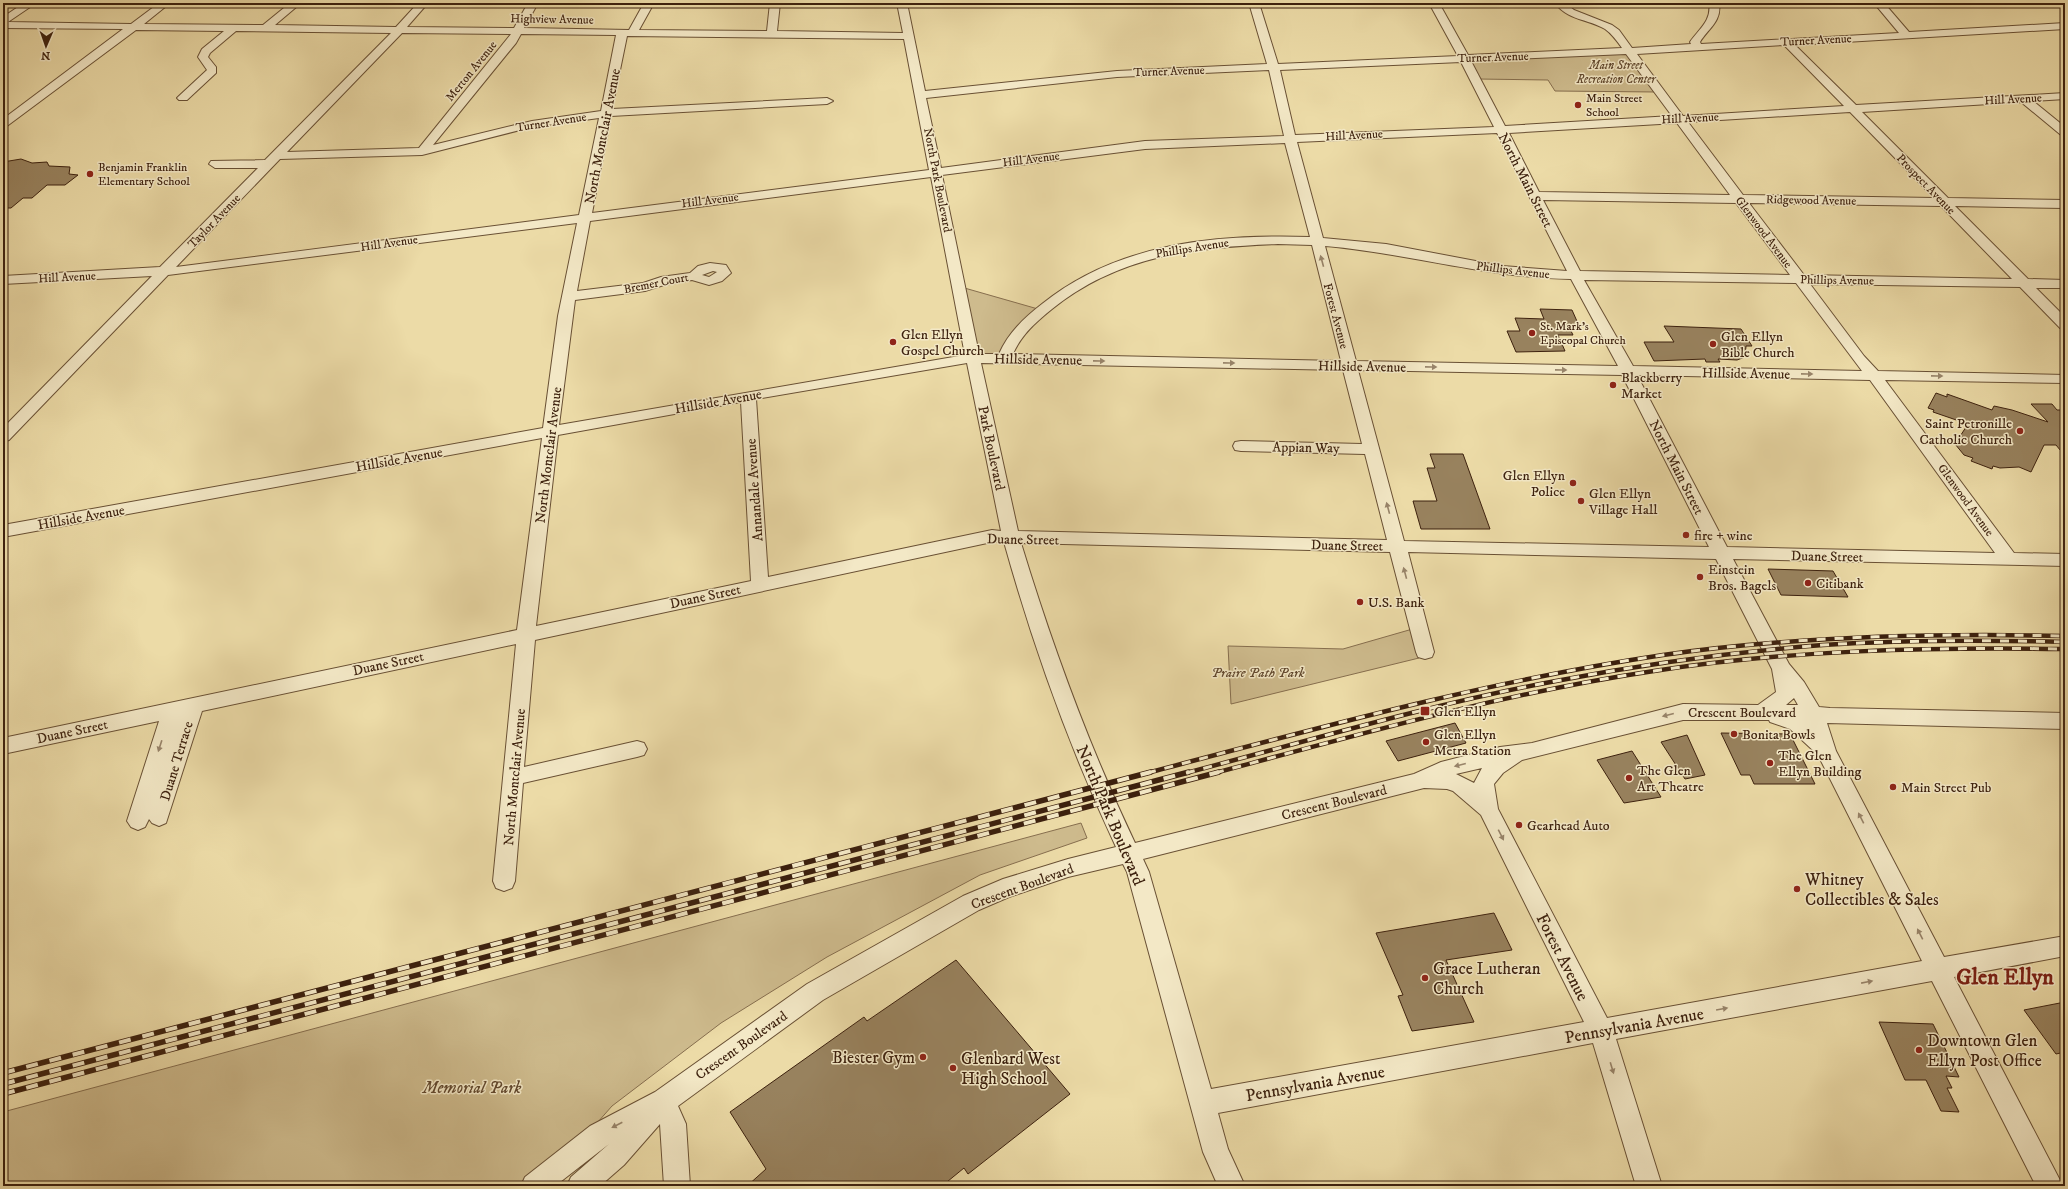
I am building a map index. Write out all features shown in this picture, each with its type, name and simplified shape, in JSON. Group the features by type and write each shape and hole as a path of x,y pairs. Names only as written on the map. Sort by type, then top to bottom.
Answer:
{"street":[{"path":"3,21 30,3"},
{"path":"3,124 165,3"},
{"path":"266,28 296,3"},
{"name":"Taylor Avenue","path":"3,437 399,30 423,3"},
{"name":"Merton Avenue","path":"422,151 517,32 533,3"},
{"name":"North Montclair Avenue","path":"504,881 515,777 526,634 564,323 571,296 606,114 627,33 650,3"},
{"path":"772,35 775,3"},
{"name":"North Park Boulevard","path":"902,3 973,358"},
{"name":"Forest Avenue","path":"1254,3 1273,67 1316,241 1425,652"},
{"name":"North Main Street","path":"1434,3 1465,59 1575,276 1628,371 1782,669 1795,683 1823,734 1826,751 2050,1186"},
{"name":"Glenwood Avenue","path":"1560,3 1571,13 1609,27 1630,51 1679,119 1859,359 1874,375 2010,559"},
{"path":"1697,47 1695,42 1710,26 1715,16 1714,3"},
{"path":"1879,3 1906,35"},
{"name":"Highview Avenue","path":"3,26 909,36"},
{"name":"Turner Avenue","path":"921,94 1118,74 1630,51 2065,26"},
{"path":"183,98 212,71 203,57 206,51 233,28"},
{"name":"Prospect Avenue","path":"1786,42 2065,325"},
{"name":"Hill Avenue","path":"3,280 163,272 1145,145 1500,129 2065,96"},
{"path":"2024,99 2065,133"},
{"name":"Turner Avenue","path":"215,164 422,151 532,124 606,114 827,101"},
{"name":"Ridgewood Avenue","path":"1534,196 2065,204"},
{"name":"Phillips Avenue","path":"1004,359 1013,340 1053,300 1090,277 1123,264 1171,250 1218,243 1265,240 1316,241 1385,248 1513,272 1575,276 2065,284"},
{"name":"Bremer Court","path":"571,296 645,288 661,281 694,276"},
{"name":"Hillside Avenue","path":"3,532 748,396 973,358 2065,379"},
{"name":"Park Boulevard","path":"973,358 1011,538"},
{"name":"Annandale Avenue","path":"748,396 760,585"},
{"name":"Appian Way","path":"1240,446 1372,449"},
{"name":"Duane Street","path":"3,746 194,704 992,536 1011,538 1722,554 2065,560"},
{"name":"North Park Boulevard","path":"1011,538 1034,614 1079,738 1138,872 1216,1152 1232,1186"},
{"path":"1763,712 1786,695 1782,669"},
{"name":"Duane Terrace","path":"158,817 194,704"},
{"path":"138,822 172,709"},
{"name":"Crescent Boulevard","path":"580,1186 615,1156 664,1101 701,1072 815,992 865,962 971,903 1039,877 1128,852 1188,839 1419,780 1441,770 1500,755 1532,751 1683,712 1812,713 1830,716 2065,721"},
{"path":"1763,712 1797,724 1826,751"},
{"path":"515,777 637,750"},
{"path":"1488,809 1484,784 1488,775 1511,758 1532,751"},
{"name":"Forest Avenue","path":"1419,780 1447,779 1458,783 1488,809 1601,1031 1649,1186"},
{"name":"Pennsylvania Avenue","path":"1202,1103 2065,946"},
{"path":"664,1101 673,1124 677,1186"},
{"name":"Crescent Boulevard","path":"534,1186 599,1135 664,1101"}],"green space":[{"name":"Main Street Recreation Center","path":"1626,52 1656,92 1555,91 1548,80 1478,79 1469,60"},
{"path":"961,287 1038,309 997,355 975,355"},
{"name":"Praire Path Park","path":"1416,628 1421,650 1419,658 1231,704 1228,646 1343,649"},
{"name":"Memorial Park","path":"1081,823 1087,838 980,875 827,957 721,1023 612,1106 597,1123 518,1186 3,1186 3,1112"}],"building":[{"path":"21,159 32,163 47,162 49,166 70,167 69,174 78,175 65,185 47,185 32,198 23,198 11,208 3,208 3,162"},
{"name":"St. Mark's Episcopal Church","path":"1540,309 1572,310 1580,328 1569,327 1573,335 1558,335 1565,351 1516,352 1507,331 1520,331 1515,318 1544,319"},
{"name":"Glen Ellyn Bible Church","path":"1664,326 1741,329 1752,346 1746,346 1745,357 1737,360 1718,359 1720,362 1706,362 1705,359 1654,361 1644,342 1674,342"},
{"name":"Saint Petronille Catholic Church","path":"1936,393 1947,397 1947,394 1992,410 1994,406 2012,410 2048,422 2031,404 2052,404 2057,410 2065,410 2065,456 2056,445 2044,445 2031,472 2019,467 2000,468 1993,466 1992,469 1971,461 1973,458 1964,455 1955,444 1968,424 1933,412 1934,410 1928,408"},
{"path":"1430,454 1463,454 1490,529 1421,529 1413,501 1437,501 1427,468 1435,468"},
{"name":"Citibank","path":"1768,569 1833,571 1848,597 1781,595"},
{"name":"Glen Ellyn Metra Station","path":"1455,723 1466,743 1398,761 1386,741"},
{"name":"The Glen Ellyn Building","path":"1721,733 1790,734 1815,784 1754,784 1750,775 1741,775"},
{"path":"1687,735 1705,775 1685,779 1661,742"},
{"name":"The Glen Art Theatre","path":"1632,751 1661,797 1624,803 1597,760"},
{"name":"Grace Lutheran Church","path":"1494,913 1512,950 1446,960 1474,1022 1412,1031 1398,996 1403,995 1376,933"},
{"name":"Biester Gym","path":"956,960 1070,1094 968,1174 964,1168 942,1186 747,1186 766,1169 730,1112 864,1017 867,1021"},
{"path":"2065,1002 2065,1052 2056,1054 2024,1010"},
{"name":"Downtown Glen Ellyn Post Office","path":"1879,1022 1933,1024 1959,1077 1946,1076 1952,1088 1947,1088 1959,1112 1941,1111 1926,1080 1905,1080"}],"railway":[{"path":"1147,773 1339,723 1468,692 1533,678 1663,655 1763,644 1864,637 1964,635 2065,636"},
{"path":"1186,773 1416,712 1509,690 1655,664 1756,651 1853,643 1944,641 2065,642"},
{"path":"1215,773 1378,729 1488,703 1598,680 1654,671 1756,658 1859,651 2065,649"},
{"path":"3,1073 1151,772"},
{"path":"3,1084 1189,772"},
{"path":"3,1094 1219,772"}],"place":[{"name":"Main Street School","path":"1578,105"},
{"name":"Benjamin Franklin Elementary School","path":"90,174"},
{"name":"St. Mark's Episcopal Church","path":"1532,333"},
{"name":"Glen Ellyn Gospel Church","path":"893,342"},
{"name":"Glen Ellyn Bible Church","path":"1713,344"},
{"name":"Blackberry Market","path":"1613,385"},
{"name":"Saint Petronille Catholic Church","path":"2020,431"},
{"name":"Glen Ellyn Police","path":"1573,483"},
{"name":"Glen Ellyn Village Hall","path":"1581,501"},
{"name":"fire + wine","path":"1686,535"},
{"name":"Einstein Bros. Bagels","path":"1700,577"},
{"name":"Citibank","path":"1808,583"},
{"name":"U.S. Bank","path":"1360,602"},
{"name":"Glen Ellyn","path":"1425,711"},
{"name":"Bonita Bowls","path":"1734,734"},
{"name":"Glen Ellyn Metra Station","path":"1426,742"},
{"name":"The Glen Ellyn Building","path":"1770,763"},
{"name":"The Glen Art Theatre","path":"1629,778"},
{"name":"Main Street Pub","path":"1893,787"},
{"name":"Gearhead Auto","path":"1519,825"},
{"name":"Whitney Collectibles & Sales","path":"1797,889"},
{"name":"Grace Lutheran Church","path":"1425,978"},
{"name":"Downtown Glen Ellyn Post Office","path":"1919,1050"},
{"name":"Biester Gym","path":"923,1057"},
{"name":"Glenbard West High School","path":"953,1068"}],"district":[{"name":"Glen Ellyn","path":"2005,976"}]}
